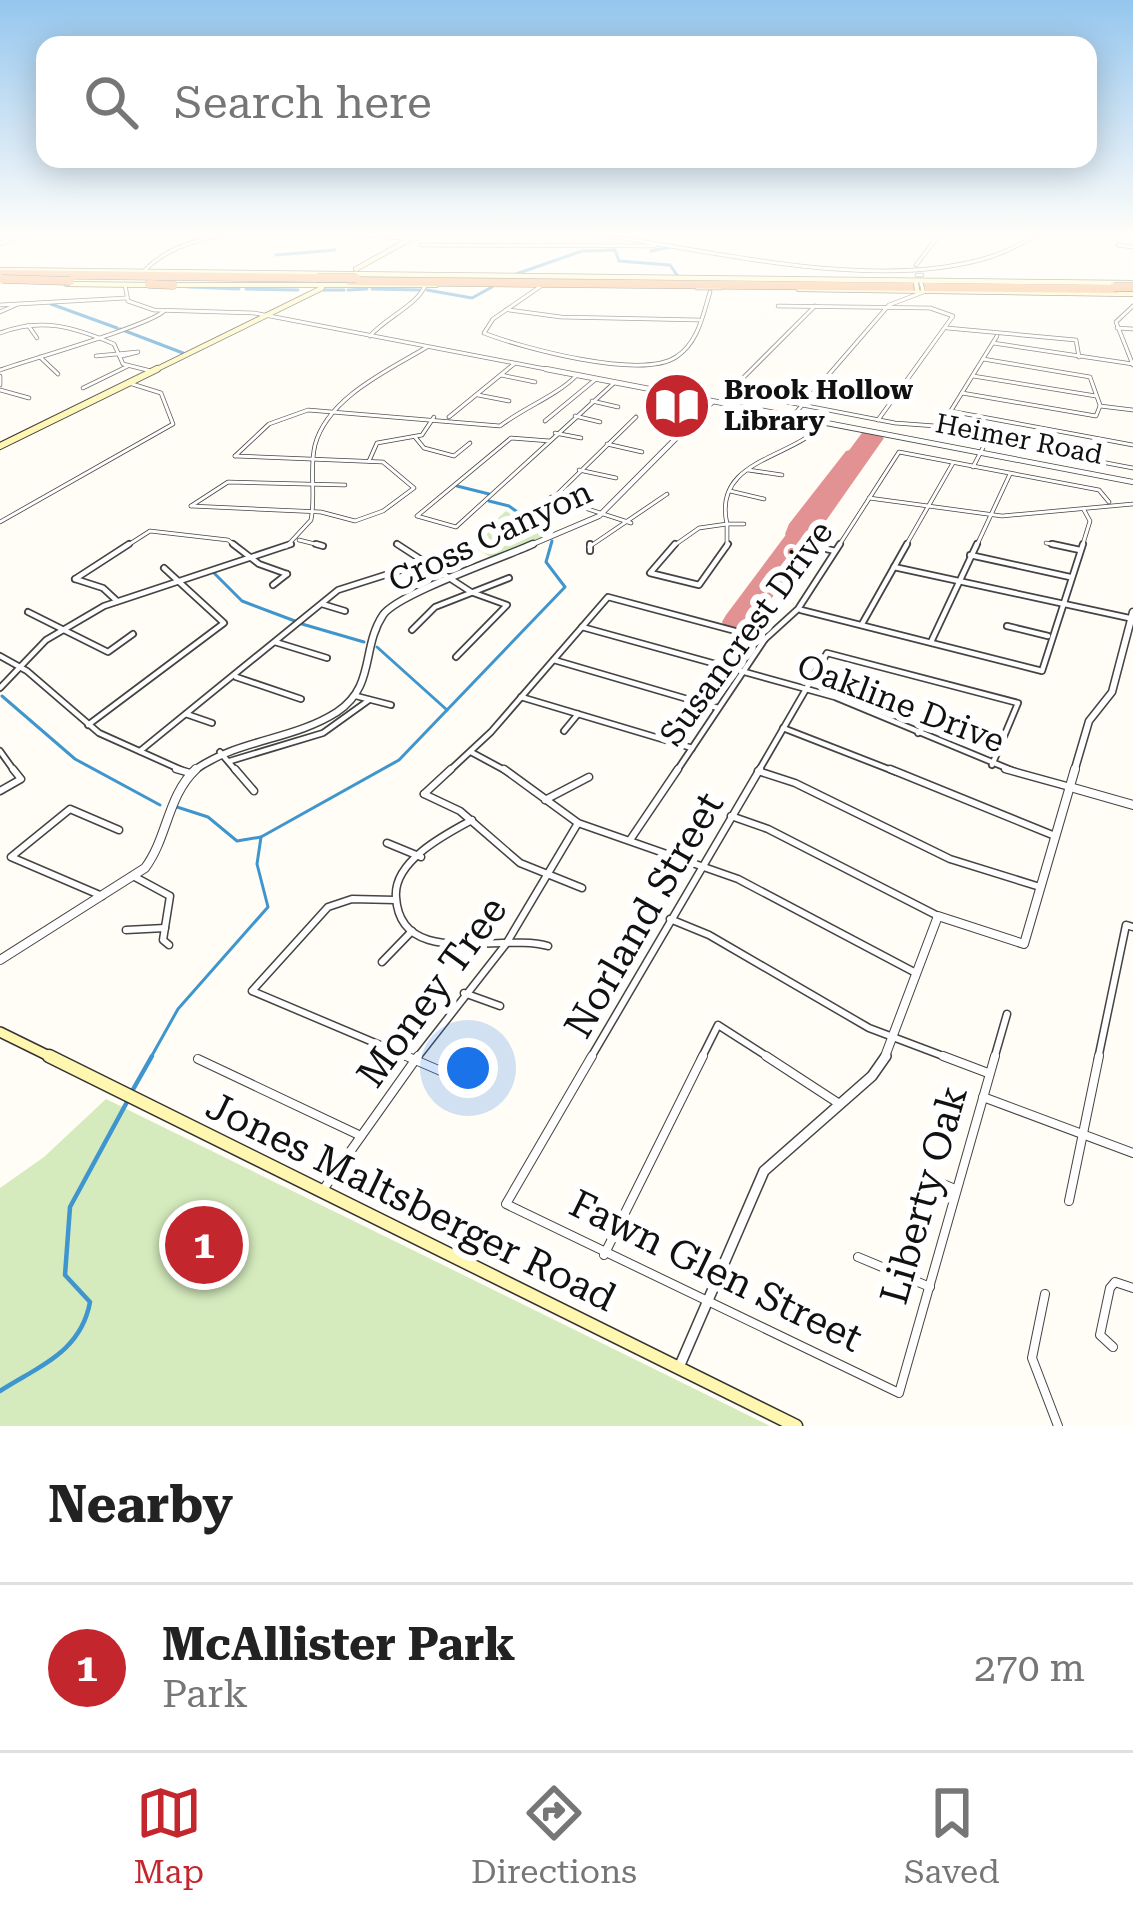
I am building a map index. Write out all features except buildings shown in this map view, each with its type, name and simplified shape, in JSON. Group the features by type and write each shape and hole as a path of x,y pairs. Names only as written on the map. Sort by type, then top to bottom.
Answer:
{"main road":[{"path":"260,316 288,301"},
{"path":"0,446 294,301"},
{"name":"Jones Maltsberger Road","path":"0,1032 796,1426"}],"street":[{"path":"0,304 65,301"},
{"name":"Heimer Road","path":"131,301 137,307 260,316 427,346 1133,482"},
{"path":"370,336 382,320 414,301"},
{"path":"519,301 487,324 484,333 559,350 659,364 697,338 706,301"},
{"path":"792,417 895,301"},
{"path":"0,312 18,304"},
{"path":"778,306 887,307 948,313 953,318 878,420"},
{"path":"814,306 730,392 878,420 949,427 987,440 1133,468"},
{"path":"1133,306 1117,318 1133,365"},
{"path":"29,398 0,387 0,373 96,336 152,322 164,310"},
{"path":"509,310 561,317 698,320"},
{"path":"0,333 55,321 96,336 128,366"},
{"path":"28,325 37,338"},
{"path":"946,327 997,336 1011,330 1076,340 1079,357"},
{"path":"1117,328 1133,329"},
{"path":"949,427 950,412 997,336"},
{"path":"993,343 1133,365"},
{"path":"0,688 20,664 66,627 118,602 253,560 299,539 311,526 317,438 333,413 427,346"},
{"path":"96,356 119,354"},
{"path":"40,357 58,374"},
{"path":"962,393 1096,416 1100,406 1090,376 983,359"},
{"path":"449,417 514,364"},
{"path":"83,388 128,366 151,371"},
{"path":"501,375 535,382"},
{"path":"345,485 228,482 191,506 313,512 355,521 389,508 414,488 388,465 369,461 235,456 297,410 449,417 500,426 536,398 561,391 576,376"},
{"path":"973,376 1096,396"},
{"path":"545,422 596,380"},
{"path":"0,522 173,424 161,393 129,382"},
{"path":"550,441 512,438 417,516 456,527 614,383"},
{"path":"478,395 509,401"},
{"path":"592,401 618,406"},
{"name":"Cross Canyon","path":"356,696 366,679 378,619 399,599 603,513 715,402"},
{"path":"1100,406 1133,410"},
{"path":"950,412 1133,445"},
{"path":"575,416 600,422"},
{"path":"369,461 381,441 427,433 434,417"},
{"path":"537,514 636,417"},
{"path":"254,423 270,427"},
{"path":"744,524 727,524 689,528 650,573 699,585 727,549 727,524 723,508 730,491 763,456 793,449 816,435 823,424"},
{"path":"555,433 581,438"},
{"path":"805,434 816,435"},
{"path":"415,437 424,448 454,456 470,443"},
{"path":"973,466 987,440"},
{"path":"607,444 642,452"},
{"path":"793,449 802,454"},
{"name":"Susancrest Drive","path":"630,840 765,639 798,609 899,452 953,463"},
{"path":"862,625 953,463 1099,490 1108,502"},
{"path":"579,470 616,478"},
{"path":"748,470 782,475"},
{"path":"931,642 1010,474"},
{"path":"730,491 764,499"},
{"path":"590,551 589,545 631,523 667,494"},
{"path":"550,497 631,523"},
{"path":"869,498 989,514 1133,503"},
{"path":"798,609 1042,671 1090,521 1084,510"},
{"path":"118,602 103,588 75,579 150,531 227,540 253,560 287,574 273,585"},
{"path":"299,539 323,546"},
{"path":"1046,543 1080,550"},
{"path":"397,544 472,592 507,605 456,657"},
{"path":"805,544 835,551"},
{"path":"970,555 1070,577"},
{"path":"140,751 349,584 381,579 445,556"},
{"path":"731,816 769,829 938,916 1024,944 1089,722 1112,692 1132,615 1061,605 894,567"},
{"path":"88,725 224,623 164,568"},
{"path":"412,630 430,610 509,578"},
{"path":"582,888 545,876 512,856 472,820 424,794 471,752 608,597 765,639"},
{"path":"322,604 345,611"},
{"path":"28,612 66,627 107,652 133,634"},
{"path":"1007,626 1050,636"},
{"name":"Oakline Drive","path":"583,627 806,689 992,766 1133,805"},
{"path":"275,642 327,658"},
{"name":"Norland Street","path":"506,1204 827,653 1018,703 992,766"},
{"path":"0,656 39,675 88,725 157,764 190,773"},
{"path":"554,660 718,708"},
{"path":"236,677 301,699"},
{"path":"0,960 135,878 162,844 171,801 190,773 220,752 319,721 356,696 391,705"},
{"path":"521,697 692,748"},
{"path":"230,761 322,733 369,700"},
{"path":"186,714 212,724"},
{"path":"564,731 578,714"},
{"path":"918,733 928,722"},
{"path":"783,728 853,751 975,812 1056,836"},
{"path":"0,751 21,779 0,791"},
{"path":"220,752 241,782 254,791"},
{"path":"471,752 502,767 578,823 738,879 918,974"},
{"path":"758,771 795,783 950,859 1041,887"},
{"path":"545,800 590,777"},
{"path":"105,896 11,856 70,809 119,830"},
{"path":"472,820 421,857 398,883 395,901 412,931 443,944 506,944 518,939 548,946"},
{"name":"Money Tree","path":"324,1190 464,993 506,944 578,823"},
{"path":"387,844 421,857"},
{"path":"135,878 170,896 163,940 169,945"},
{"path":"395,901 352,899 328,907 252,991 457,1078"},
{"path":"678,1368 764,1171 872,1076 896,1037 938,916"},
{"path":"670,920 709,934 869,1028 990,1074"},
{"path":"1069,1201 1130,926"},
{"path":"126,930 165,928"},
{"path":"382,962 412,931"},
{"path":"464,993 500,1006"},
{"name":"Liberty Oak","path":"899,1393 1007,1014"},
{"path":"604,1255 718,1025 838,1102"},
{"path":"198,1059 361,1136"},
{"path":"983,1097 1133,1153"},
{"path":"922,1175 957,1189"},
{"name":"Fawn Glen Street","path":"506,1204 899,1393"},
{"path":"858,1257 930,1287"},
{"path":"1113,1347 1100,1335 1110,1288 1118,1282 1133,1288"},
{"path":"1046,1294 1032,1358 1058,1426"}],"green space":[{"path":"506,511 548,536 492,558 468,544"},
{"path":"106,1099 770,1426 0,1426 0,1188 44,1157"}],"waterway":[{"path":"51,304 117,328"},
{"path":"120,329 183,353"},
{"path":"457,486 489,494"},
{"path":"489,501 509,506 549,535"},
{"path":"447,710 565,587 546,562 552,541"},
{"path":"214,573 242,601 295,621"},
{"path":"302,624 364,642"},
{"path":"377,647 447,710"},
{"path":"2,696 75,759 160,805"},
{"path":"261,837 399,760 447,710"},
{"path":"177,807 208,817 237,841 261,837"},
{"path":"150,1059 178,1009 268,907 257,864 261,837"},
{"path":"131,1093 152,1056"},
{"path":"0,1391 68,1346 85,1319 90,1302 65,1275 70,1207 127,1102"}],"taxiway":[{"path":"800,537 791,534 793,527 850,453"}],"runway":[{"path":"738,622 871,438"}],"place":[{"name":"Brook Hollow Library","path":"677,406"},
{"name":"McAllister Park","path":"204,1245"}]}
